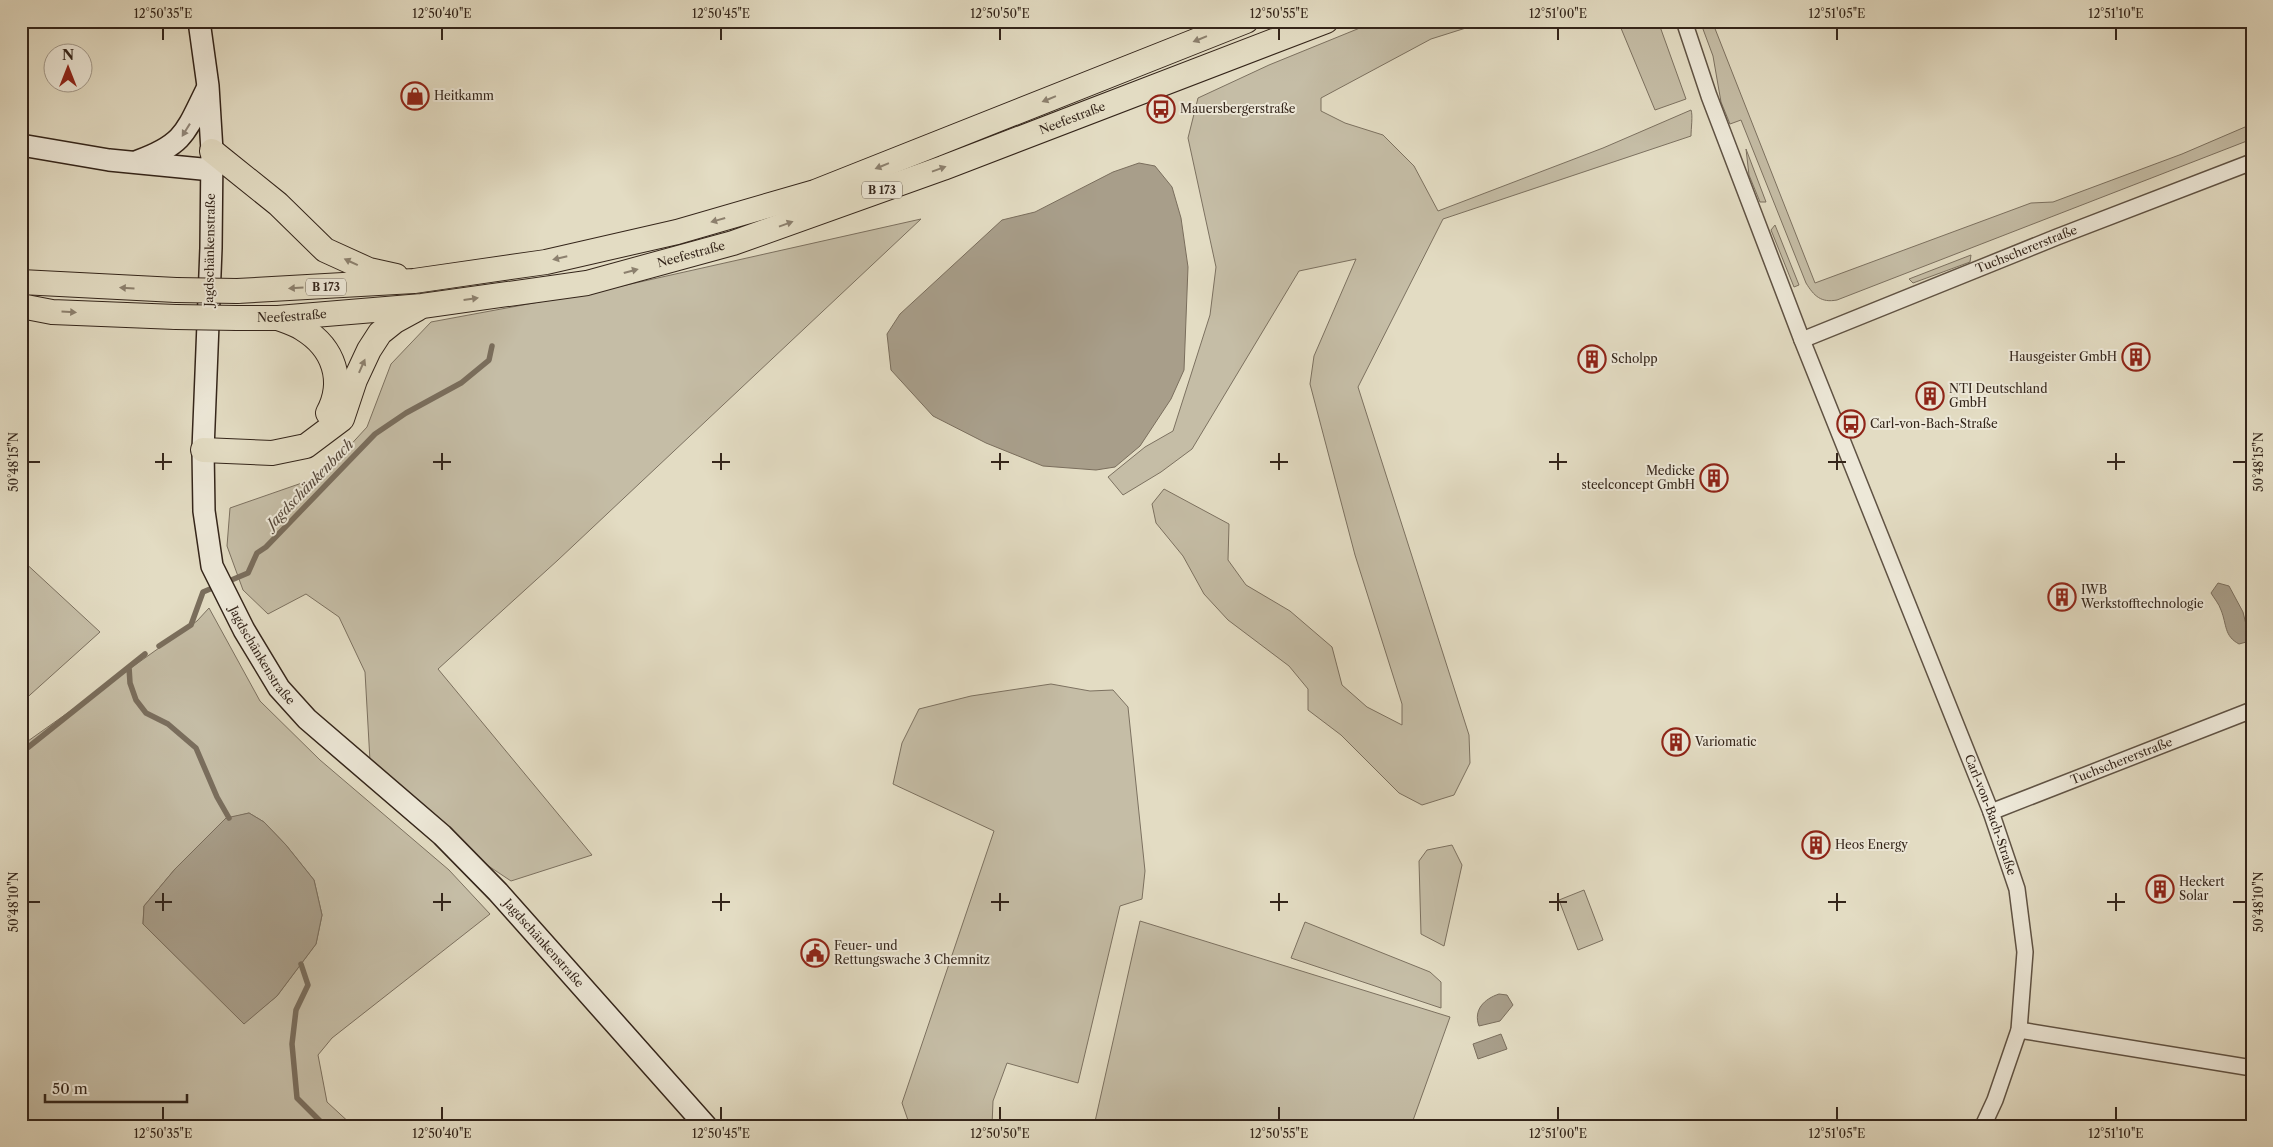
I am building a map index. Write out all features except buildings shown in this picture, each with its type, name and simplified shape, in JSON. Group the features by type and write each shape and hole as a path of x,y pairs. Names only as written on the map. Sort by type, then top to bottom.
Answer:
{"main road":[{"name":"Jagdschänkenstraße","path":"199,21 208,86 212,161 211,248 203,450 204,511 212,566 232,606 279,688 307,719 442,835 527,924 706,1126"},
{"name":"Neefestraße","path":"26,281 176,290 237,291 414,281 546,262 676,232 815,192 1246,21"},
{"name":"Neefestraße","path":"21,306 52,312 176,317 278,318 422,306 586,284 733,243 943,168 1326,21"},
{"path":"134,162 171,148 180,139 208,86"},
{"path":"21,145 134,162 212,161 278,204 325,250 369,270 414,281"},
{"path":"203,450 272,453 306,446 342,419 355,380 369,350 380,333 395,321 422,306"},
{"path":"278,318 303,329 317,340 327,351 334,367 338,387 334,402 306,446"}],"street":[{"name":"Carl-von-Bach-Straße","path":"1684,21 1709,96 1802,340 1991,812 2017,890 2026,952 2019,1030 1995,1100 1983,1126"},
{"name":"Tuchschererstraße","path":"1802,340 2057,237 2252,162"},
{"name":"Tuchschererstraße","path":"1991,812 2252,710"},
{"path":"2019,1030 2252,1068"}],"shaded area":[{"path":"1377,21 1488,21 1431,39 1321,98 1321,111 1345,123 1383,135 1414,166 1438,211 1603,148 1691,110 1692,115 1691,136 1443,219 1358,387 1469,735 1470,763 1454,795 1422,805 1399,793 1341,735 1308,710 1308,689 1289,666 1228,620 1204,594 1183,556 1156,523 1152,504 1164,489 1229,524 1228,560 1246,585 1290,611 1332,647 1342,685 1367,707 1402,725 1402,704 1355,555 1310,384 1314,356 1356,259 1299,271 1192,449 1161,472 1123,495 1108,477 1145,447 1173,431 1210,315 1216,267 1188,138 1198,98 1269,65"},
{"path":"1618,21 1658,21 1686,99 1655,110"},
{"path":"1700,21 1712,21 1815,283 2031,203 2053,202 2182,154 2252,124 2252,139 1831,301 1818,298 1806,283 1741,120 1730,124 1721,102 1713,56"},
{"path":"1746,149 1766,202 1760,202 1749,175"},
{"path":"1139,163 1155,166 1172,187 1181,218 1188,267 1184,370 1171,399 1140,446 1115,467 1096,470 1043,466 986,443 933,416 891,370 887,334 900,314 1002,220 1035,212 1113,172"},
{"path":"921,219 558,560 438,669 592,855 511,881 481,861 370,761 365,672 339,617 306,594 268,614 243,590 227,546 230,508 322,476 367,427 391,364 431,322 604,290"},
{"path":"1775,225 1799,285 1794,287 1771,230"},
{"path":"1971,255 1970,262 1913,283 1909,279"},
{"path":"21,559 100,632 21,703"},
{"path":"2218,583 2229,586 2243,612 2250,641 2239,644 2228,634 2220,608 2211,593"},
{"path":"209,608 260,701 320,760 449,870 490,914 332,1038 318,1055 327,1102 353,1126 21,1126 21,746 197,621","holes":["249,813 264,822 286,845 314,880 322,915 316,944 277,996 244,1023 143,924 144,906 175,869 226,819"]},
{"path":"1051,684 1090,691 1113,690 1128,707 1145,871 1142,899 1120,906 1078,1083 1007,1063 993,1101 992,1126 910,1126 902,1103 994,831 893,784 902,743 919,709 971,696"},
{"path":"249,813 264,822 286,845 314,880 322,915 316,944 277,996 244,1024 143,924 144,906 175,869 226,818"},
{"path":"1452,845 1462,865 1444,946 1421,934 1419,861 1427,850"},
{"path":"1584,890 1603,940 1578,950 1559,900"},
{"path":"1140,921 1450,1017 1411,1126 1094,1126"},
{"path":"1305,922 1430,972 1441,982 1441,1008 1291,958"},
{"path":"1499,994 1507,995 1513,1005 1500,1021 1479,1026 1477,1015 1481,1006 1484,1002"},
{"path":"1501,1034 1507,1049 1478,1059 1473,1044"}],"waterway":[{"name":"Jagdschänkenbach","path":"159,646 191,625 203,592 248,573 257,553 266,547 375,434 406,413 461,383 489,360 492,346"},
{"name":"Jagdschänkenbach","path":"21,753 145,654"},
{"path":"129,667 130,683 136,700 146,713 168,724 196,748 217,797 229,818"},
{"path":"301,964 308,985 296,1010 292,1044 297,1098 325,1126"}],"place":[{"name":"Heitkamm","path":"415,96"},
{"name":"Mauersbergerstraße","path":"1161,109"},
{"name":"Hausgeister GmbH","path":"2136,357"},
{"name":"Scholpp","path":"1592,359"},
{"name":"NTI Deutschland GmbH","path":"1930,396"},
{"name":"Carl-von-Bach-Straße","path":"1851,424"},
{"name":"Medicke steelconcept GmbH","path":"1714,478"},
{"name":"IWB Werkstofftechnologie","path":"2062,597"},
{"name":"Variomatic","path":"1676,742"},
{"name":"Heos Energy","path":"1816,845"},
{"name":"Heckert Solar","path":"2160,889"},
{"name":"Feuer- und Rettungswache 3 Chemnitz","path":"815,953"}]}
